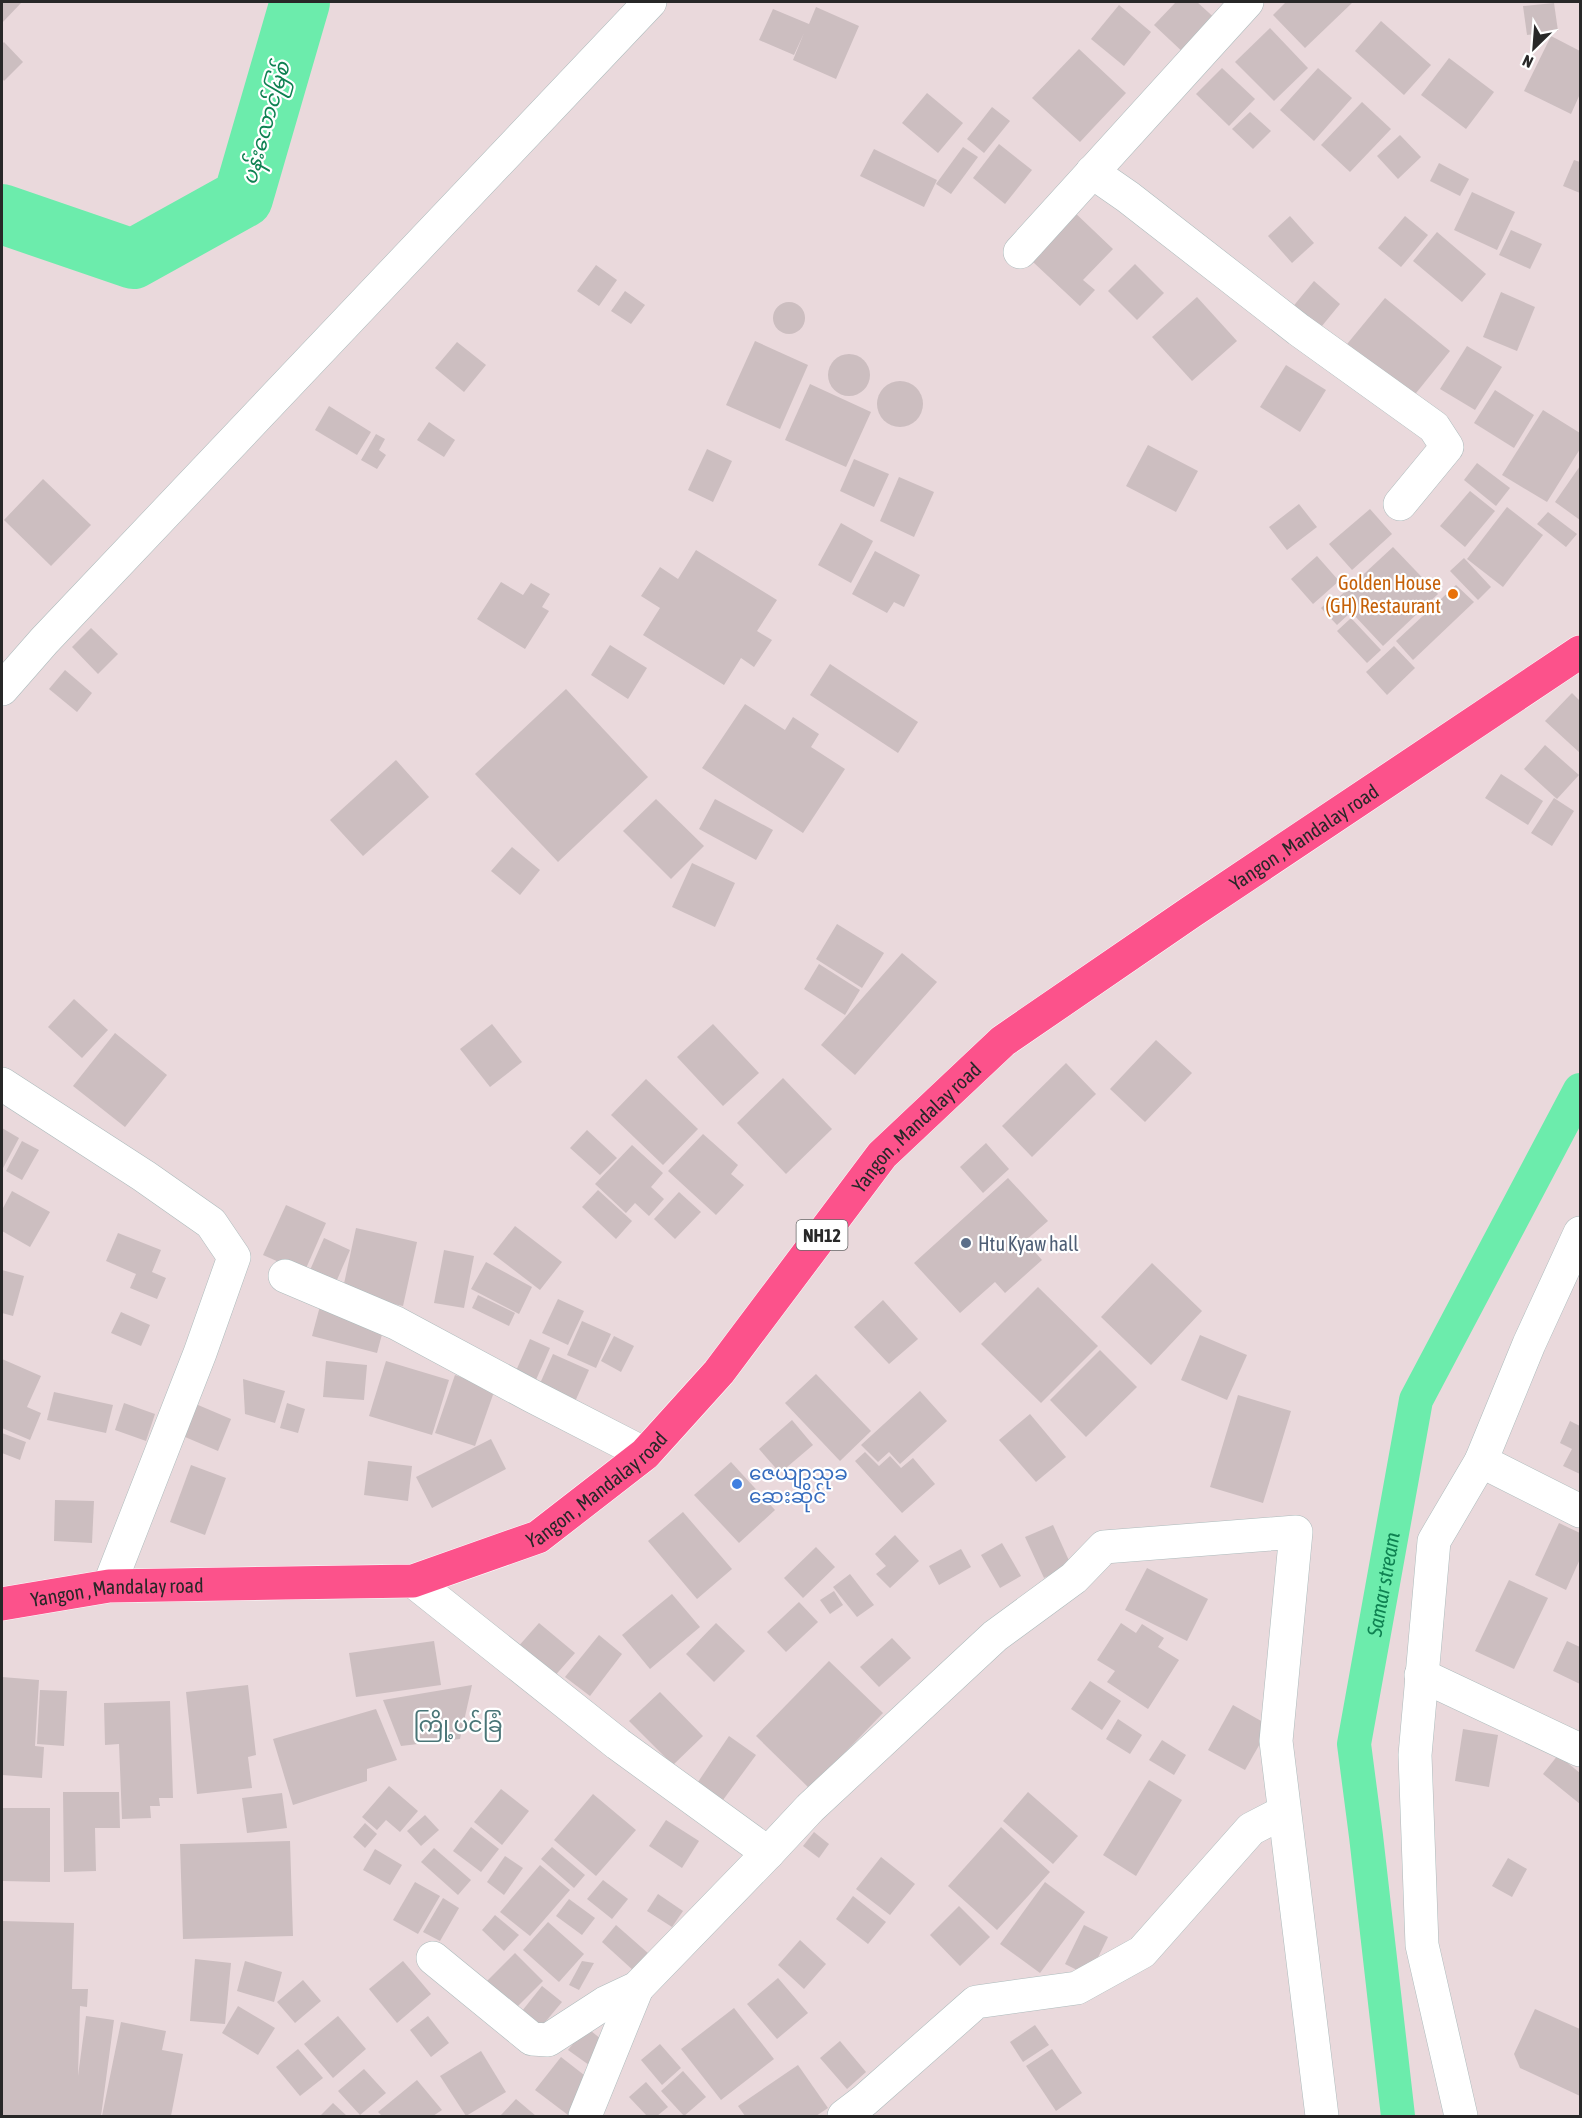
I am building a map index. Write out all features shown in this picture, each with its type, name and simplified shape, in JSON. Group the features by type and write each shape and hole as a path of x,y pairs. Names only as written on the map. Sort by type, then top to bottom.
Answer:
{"highway":[{"name":"Yangon , Mandalay road","path":"2,1604 109,1586 413,1581 538,1537 645,1454 719,1372 882,1155 1003,1041 1210,899 1581,652"}],"street":[{"path":"2,689 68,615 650,2"},
{"path":"1020,252 1247,2"},
{"path":"1092,172 1128,197 1299,330 1434,427 1447,447 1400,504"},
{"path":"2,1084 144,1176 211,1223 234,1257 200,1353 109,1586"},
{"path":"1461,2116 1422,1945 1415,1755 1434,1541 1481,1461 1529,1344 1580,1237"},
{"path":"285,1276 396,1323 645,1454"},
{"path":"1481,1461 1581,1511"},
{"path":"433,1958 532,2039 548,2040 605,2003 637,1988 810,1808 995,1636 1074,1578 1104,1547 1296,1532 1276,1741 1322,2116"},
{"path":"413,1581 618,1744 768,1853"},
{"path":"1421,1675 1581,1750"},
{"path":"844,2116 976,2002 1077,1988 1142,1952 1251,1829 1284,1812"},
{"path":"585,2116 637,1988"}],"building":[{"path":"2,2 22,2 2,23"},
{"path":"1176,2 1197,2 1219,22 1187,56 1154,25"},
{"path":"1286,2 1353,2 1305,48 1273,15"},
{"path":"1554,3 1558,31 1527,35 1523,6"},
{"path":"1119,5 1151,32 1124,66 1091,39"},
{"path":"816,7 859,26 836,79 793,60 804,33 794,55 759,40 773,9 809,24"},
{"path":"1381,21 1431,65 1404,95 1355,51"},
{"path":"1270,28 1308,68 1274,101 1235,62"},
{"path":"1551,36 1580,51 1580,94 1571,114 1524,91"},
{"path":"4,42 23,62 4,81 2,78 2,44"},
{"path":"1079,49 1126,93 1080,142 1032,98"},
{"path":"1449,58 1494,92 1466,129 1421,95"},
{"path":"1222,68 1255,99 1229,126 1196,94"},
{"path":"1318,68 1352,98 1314,141 1280,110"},
{"path":"927,93 963,123 938,153 902,123"},
{"path":"1362,102 1391,129 1350,172 1321,145"},
{"path":"992,107 1010,121 984,153 967,139"},
{"path":"1250,112 1271,131 1253,149 1232,129"},
{"path":"1400,135 1421,157 1398,179 1377,156"},
{"path":"999,144 1032,170 1005,204 973,178"},
{"path":"963,147 978,157 951,194 936,184"},
{"path":"874,149 937,180 924,207 860,176"},
{"path":"1574,160 1580,162 1580,193 1563,186"},
{"path":"1439,163 1469,179 1460,196 1430,181"},
{"path":"1472,192 1515,212 1497,250 1454,230"},
{"path":"1071,209 1113,249 1083,280 1095,290 1080,306 1033,262 1042,253 1035,246"},
{"path":"1290,216 1314,243 1292,263 1268,236"},
{"path":"1405,216 1428,235 1401,267 1378,248"},
{"path":"1511,230 1542,244 1530,269 1499,255"},
{"path":"1437,232 1486,274 1462,302 1413,261"},
{"path":"1135,264 1164,293 1137,320 1108,291"},
{"path":"596,265 617,280 599,306 577,291"},
{"path":"1314,281 1340,304 1317,332 1291,309"},
{"path":"625,291 645,305 631,324 611,311"},
{"path":"1501,292 1535,307 1517,351 1483,337"},
{"path":"1197,297 1237,341 1192,381 1152,337"},
{"path":"1385,298 1450,351 1408,403 1343,349"},
{"path":"789,302 800,307 805,318 800,329 789,334 778,329 773,318 778,307"},
{"path":"755,341 808,365 780,429 726,405"},
{"path":"457,342 486,365 464,392 435,368"},
{"path":"1467,346 1502,367 1475,410 1440,389"},
{"path":"849,354 864,360 870,375 864,390 849,396 834,390 828,375 834,360"},
{"path":"1286,365 1326,390 1300,432 1260,407"},
{"path":"900,381 916,388 923,404 916,420 900,427 884,420 877,404 884,388"},
{"path":"810,384 871,412 846,467 785,440"},
{"path":"1495,390 1534,415 1514,448 1474,423"},
{"path":"329,406 371,432 357,455 315,430"},
{"path":"1543,410 1580,433 1580,449 1547,502 1502,475"},
{"path":"429,422 455,440 444,457 417,440"},
{"path":"376,434 385,439 379,450 386,455 377,469 361,460"},
{"path":"1148,445 1198,471 1176,512 1126,486"},
{"path":"707,449 732,461 713,502 688,490"},
{"path":"854,459 889,474 874,507 840,491"},
{"path":"1477,463 1510,488 1496,506 1464,480"},
{"path":"1580,466 1580,520 1555,502"},
{"path":"899,477 934,492 914,537 880,521"},
{"path":"43,479 91,525 51,566 4,520"},
{"path":"1470,491 1495,511 1465,547 1440,526"},
{"path":"1299,504 1317,527 1287,550 1269,527"},
{"path":"1507,507 1543,535 1503,587 1467,559"},
{"path":"1370,509 1392,534 1352,570 1329,544"},
{"path":"1548,512 1577,534 1566,547 1537,524"},
{"path":"841,523 873,541 851,583 818,565"},
{"path":"1393,547 1438,594 1383,646 1338,598"},
{"path":"696,550 777,600 757,631 772,640 754,667 741,658 724,685 643,635 660,608 641,596 660,567 678,579"},
{"path":"875,551 920,575 904,607 894,602 887,613 852,594"},
{"path":"1317,556 1339,581 1313,604 1291,579"},
{"path":"1464,558 1491,587 1478,600 1450,571"},
{"path":"501,582 523,595 531,583 550,594 542,607 549,611 525,649 477,619"},
{"path":"1456,585 1474,602 1413,660 1396,641"},
{"path":"1334,596 1350,613 1337,625 1321,608"},
{"path":"1351,618 1381,650 1367,663 1337,631"},
{"path":"91,628 118,654 98,674 72,647"},
{"path":"610,645 647,668 628,699 591,675"},
{"path":"1394,646 1415,668 1387,695 1366,672"},
{"path":"830,664 918,722 898,753 810,695"},
{"path":"65,670 92,693 77,712 49,689"},
{"path":"566,689 648,777 558,862 475,774"},
{"path":"1572,693 1580,701 1580,753 1545,721"},
{"path":"745,704 785,730 793,717 819,734 811,747 845,769 803,833 702,768"},
{"path":"1545,745 1579,775 1557,799 1524,769"},
{"path":"396,760 429,797 363,856 330,820"},
{"path":"1501,774 1543,801 1528,825 1485,798"},
{"path":"1554,798 1574,811 1552,846 1531,833"},
{"path":"656,799 704,846 671,879 623,831"},
{"path":"715,799 773,830 756,860 699,829"},
{"path":"512,847 540,870 520,895 491,871"},
{"path":"692,863 735,883 715,927 672,907"},
{"path":"837,924 884,953 862,988 816,959"},
{"path":"902,953 937,982 855,1075 821,1045"},
{"path":"819,964 860,990 845,1015 804,989"},
{"path":"74,999 108,1030 82,1058 48,1027"},
{"path":"492,1024 522,1062 490,1087 460,1049"},
{"path":"713,1024 759,1073 723,1106 677,1057"},
{"path":"115,1033 167,1075 125,1127 73,1086"},
{"path":"1156,1040 1192,1073 1145,1122 1110,1089"},
{"path":"1066,1063 1096,1094 1032,1157 1002,1126"},
{"path":"783,1078 832,1129 786,1174 737,1123"},
{"path":"646,1079 698,1129 663,1165 611,1115"},
{"path":"2,1128 19,1138 2,1170"},
{"path":"587,1130 617,1158 600,1175 570,1148"},
{"path":"703,1134 738,1165 731,1174 744,1185 716,1215 668,1171"},
{"path":"22,1141 39,1150 22,1180 6,1171"},
{"path":"986,1143 1009,1169 983,1193 960,1167"},
{"path":"632,1145 663,1173 651,1187 664,1199 649,1216 635,1203 626,1213 595,1184"},
{"path":"1008,1178 1048,1221 1025,1241 1042,1260 1005,1293 995,1282 960,1313 914,1263"},
{"path":"598,1190 632,1221 616,1239 582,1207"},
{"path":"12,1191 50,1212 30,1247 2,1231 2,1210"},
{"path":"679,1192 701,1212 675,1239 654,1219"},
{"path":"286,1205 326,1223 304,1273 263,1255"},
{"path":"515,1226 562,1262 540,1290 493,1254"},
{"path":"356,1228 417,1242 403,1306 342,1293"},
{"path":"118,1233 161,1250 152,1272 166,1278 157,1299 130,1288 136,1274 106,1261"},
{"path":"324,1238 350,1250 333,1289 307,1277"},
{"path":"444,1250 474,1256 464,1308 434,1303"},
{"path":"486,1262 532,1287 519,1314 471,1289"},
{"path":"1152,1263 1202,1311 1151,1365 1101,1317"},
{"path":"2,1270 24,1276 13,1316 2,1313"},
{"path":"1038,1287 1098,1346 1041,1403 981,1344"},
{"path":"478,1295 515,1313 509,1326 472,1308"},
{"path":"558,1299 584,1311 568,1345 542,1333"},
{"path":"883,1300 918,1339 889,1364 854,1327"},
{"path":"320,1306 385,1323 377,1353 312,1336"},
{"path":"121,1312 150,1325 141,1346 111,1333"},
{"path":"582,1321 611,1334 596,1368 567,1355"},
{"path":"1200,1335 1247,1355 1227,1400 1181,1380"},
{"path":"614,1336 634,1346 621,1372 601,1361"},
{"path":"530,1339 550,1348 532,1389 512,1380"},
{"path":"1100,1350 1137,1387 1086,1437 1050,1400"},
{"path":"553,1354 589,1370 574,1404 538,1388"},
{"path":"2,1359 41,1376 27,1407 41,1413 30,1440 2,1428"},
{"path":"326,1361 367,1365 364,1400 323,1397"},
{"path":"386,1361 449,1380 432,1435 369,1416"},
{"path":"816,1374 871,1431 840,1461 785,1403"},
{"path":"455,1375 495,1389 475,1446 435,1433"},
{"path":"243,1379 285,1391 275,1423 245,1414"},
{"path":"920,1391 947,1421 900,1464 889,1452 878,1462 861,1445"},
{"path":"54,1392 113,1405 106,1433 47,1420"},
{"path":"1238,1395 1291,1411 1263,1503 1210,1487"},
{"path":"191,1402 231,1419 218,1451 178,1434"},
{"path":"124,1403 155,1414 146,1441 115,1430"},
{"path":"287,1403 305,1409 298,1433 280,1428"},
{"path":"1030,1414 1066,1457 1036,1482 999,1440"},
{"path":"792,1420 813,1445 780,1473 759,1449"},
{"path":"1570,1421 1580,1426 1580,1474 1563,1466 1572,1449 1560,1443"},
{"path":"2,1433 26,1442 20,1460 2,1453"},
{"path":"491,1439 506,1469 432,1508 416,1477"},
{"path":"865,1452 879,1466 890,1456 901,1468 913,1458 935,1484 902,1513 855,1461"},
{"path":"368,1461 412,1466 408,1501 364,1495"},
{"path":"731,1462 775,1510 739,1543 694,1495"},
{"path":"191,1465 226,1478 205,1535 170,1522"},
{"path":"55,1500 94,1501 92,1543 54,1541"},
{"path":"683,1512 732,1569 697,1599 648,1541"},
{"path":"1559,1523 1580,1533 1580,1559 1566,1590 1535,1575"},
{"path":"1053,1525 1071,1565 1044,1578 1025,1537"},
{"path":"895,1535 919,1561 890,1588 876,1574 886,1566 875,1554"},
{"path":"1002,1543 1021,1576 1000,1588 981,1555"},
{"path":"816,1547 835,1567 803,1598 784,1578"},
{"path":"961,1549 971,1567 939,1585 929,1566"},
{"path":"1147,1568 1208,1599 1187,1641 1125,1610"},
{"path":"850,1574 874,1605 857,1617 833,1587"},
{"path":"1509,1580 1548,1598 1514,1669 1475,1651"},
{"path":"834,1591 843,1605 830,1614 820,1600"},
{"path":"672,1594 700,1627 650,1669 622,1635"},
{"path":"799,1602 818,1622 786,1652 767,1632"},
{"path":"539,1623 575,1653 552,1679 517,1648"},
{"path":"716,1623 745,1651 714,1682 686,1654"},
{"path":"1121,1623 1136,1633 1142,1624 1164,1638 1158,1647 1179,1660 1148,1709 1107,1682 1115,1671 1097,1660"},
{"path":"599,1635 622,1654 590,1696 565,1677"},
{"path":"892,1638 911,1658 879,1687 860,1667"},
{"path":"434,1641 441,1685 356,1697 349,1653"},
{"path":"1567,1641 1580,1647 1580,1684 1553,1671"},
{"path":"829,1661 883,1713 810,1789 756,1736"},
{"path":"2,1677 39,1680 35,1746 44,1747 42,1778 2,1775"},
{"path":"1090,1681 1121,1701 1102,1730 1071,1709"},
{"path":"248,1685 256,1755 248,1757 252,1788 197,1794 186,1692"},
{"path":"472,1685 460,1739 401,1746 383,1700"},
{"path":"40,1690 67,1691 64,1746 37,1744"},
{"path":"660,1692 703,1736 673,1765 629,1721"},
{"path":"170,1701 173,1798 159,1798 160,1806 150,1806 151,1818 122,1819 119,1744 105,1745 104,1703"},
{"path":"1233,1705 1270,1726 1245,1770 1208,1750"},
{"path":"376,1709 397,1760 367,1769 367,1781 293,1805 273,1739"},
{"path":"1118,1719 1142,1735 1130,1754 1106,1739"},
{"path":"1463,1729 1498,1735 1489,1787 1455,1781"},
{"path":"729,1736 756,1755 723,1800 698,1782"},
{"path":"1162,1740 1186,1755 1174,1775 1149,1760"},
{"path":"1558,1755 1580,1773 1580,1804 1543,1774"},
{"path":"1149,1780 1182,1800 1136,1876 1103,1855"},
{"path":"389,1786 418,1811 400,1832 386,1820 377,1830 362,1817"},
{"path":"501,1789 529,1811 502,1845 474,1822"},
{"path":"63,1792 119,1792 120,1828 95,1828 96,1871 64,1872"},
{"path":"1028,1792 1078,1836 1053,1864 1003,1821"},
{"path":"282,1793 287,1828 247,1833 242,1798"},
{"path":"593,1794 636,1830 596,1876 554,1840"},
{"path":"2,1808 50,1808 50,1882 2,1881"},
{"path":"425,1815 439,1830 421,1846 407,1831"},
{"path":"666,1820 699,1841 682,1868 649,1846"},
{"path":"365,1823 377,1834 365,1848 353,1837"},
{"path":"471,1827 499,1849 481,1872 453,1851"},
{"path":"1001,1827 1050,1872 997,1930 948,1886"},
{"path":"814,1832 829,1844 819,1858 803,1846"},
{"path":"290,1841 293,1936 183,1939 180,1844"},
{"path":"552,1847 585,1875 574,1888 541,1859"},
{"path":"434,1848 471,1880 458,1895 421,1862"},
{"path":"375,1849 402,1865 390,1885 363,1870"},
{"path":"505,1856 523,1868 504,1895 487,1882"},
{"path":"881,1857 915,1884 890,1915 856,1889"},
{"path":"1508,1858 1527,1869 1512,1897 1492,1886"},
{"path":"540,1865 570,1890 530,1936 500,1912"},
{"path":"603,1880 628,1899 612,1919 587,1899"},
{"path":"415,1882 440,1896 418,1934 393,1920"},
{"path":"1045,1882 1085,1912 1040,1973 1000,1944"},
{"path":"658,1894 683,1911 672,1927 647,1911"},
{"path":"853,1896 886,1922 868,1944 836,1919"},
{"path":"443,1898 459,1908 440,1941 423,1932"},
{"path":"569,1899 595,1918 582,1935 556,1916"},
{"path":"959,1906 990,1937 960,1966 930,1935"},
{"path":"495,1915 519,1935 504,1951 482,1930"},
{"path":"2,1921 74,1923 72,1989 88,1989 87,2007 80,2006 78,2076 86,2016 114,2020 101,2116 2,2116"},
{"path":"548,1922 584,1954 559,1982 523,1950"},
{"path":"616,1925 649,1954 634,1971 602,1942"},
{"path":"1084,1925 1108,1937 1089,1976 1065,1964"},
{"path":"800,1940 826,1964 804,1989 778,1965"},
{"path":"515,1953 543,1981 513,2011 485,1983"},
{"path":"195,1959 231,1963 225,2024 190,2021"},
{"path":"245,1961 282,1972 274,2002 237,1991"},
{"path":"403,1961 431,1994 397,2023 369,1989"},
{"path":"582,1961 594,1963 579,1990 569,1985"},
{"path":"778,1978 808,2013 777,2039 747,2004"},
{"path":"303,1980 321,2001 295,2023 277,2002"},
{"path":"542,1986 562,2002 541,2027 522,2011"},
{"path":"238,2006 275,2028 258,2055 222,2033"},
{"path":"734,2008 774,2059 721,2100 681,2049"},
{"path":"1535,2009 1580,2029 1580,2096 1520,2068 1514,2054"},
{"path":"338,2016 366,2049 333,2078 304,2044"},
{"path":"428,2016 449,2043 431,2057 410,2030"},
{"path":"121,2022 166,2031 162,2050 183,2054 171,2116 102,2116"},
{"path":"1035,2025 1049,2045 1023,2062 1010,2042"},
{"path":"586,2027 606,2043 589,2065 568,2050"},
{"path":"840,2041 866,2072 847,2089 820,2058"},
{"path":"660,2044 681,2068 662,2085 641,2060"},
{"path":"298,2049 323,2078 300,2096 276,2067"},
{"path":"1052,2049 1082,2093 1056,2111 1026,2066"},
{"path":"481,2051 506,2092 466,2116 440,2076"},
{"path":"561,2057 593,2082 568,2115 535,2090"},
{"path":"798,2065 828,2108 816,2116 745,2116 738,2106"},
{"path":"364,2069 386,2093 360,2115 338,2091"},
{"path":"683,2071 706,2097 684,2116 661,2091"},
{"path":"417,2080 442,2110 433,2116 382,2116 378,2112"},
{"path":"646,2082 668,2107 657,2116 647,2116 629,2097"},
{"path":"516,2099 536,2116 500,2116"},
{"path":"333,2103 347,2116 320,2116"}],"waterway":[{"name":"ပန်းလောင်မြစ်","path":"2,214 133,259 243,198 300,2"},
{"name":"Samar stream","path":"1398,2116 1354,1744 1416,1400 1580,1090"}],"place":[{"name":"Golden House (GH) Restaurant","path":"1453,594"},
{"name":"Htu Kyaw hall","path":"966,1243"},
{"name":"ဇေယျာသုခ ဆေးဆိုင်","path":"737,1484"}],"district":[{"name":"ကြို့ပင်ခြံ","path":"458,1724"}]}
